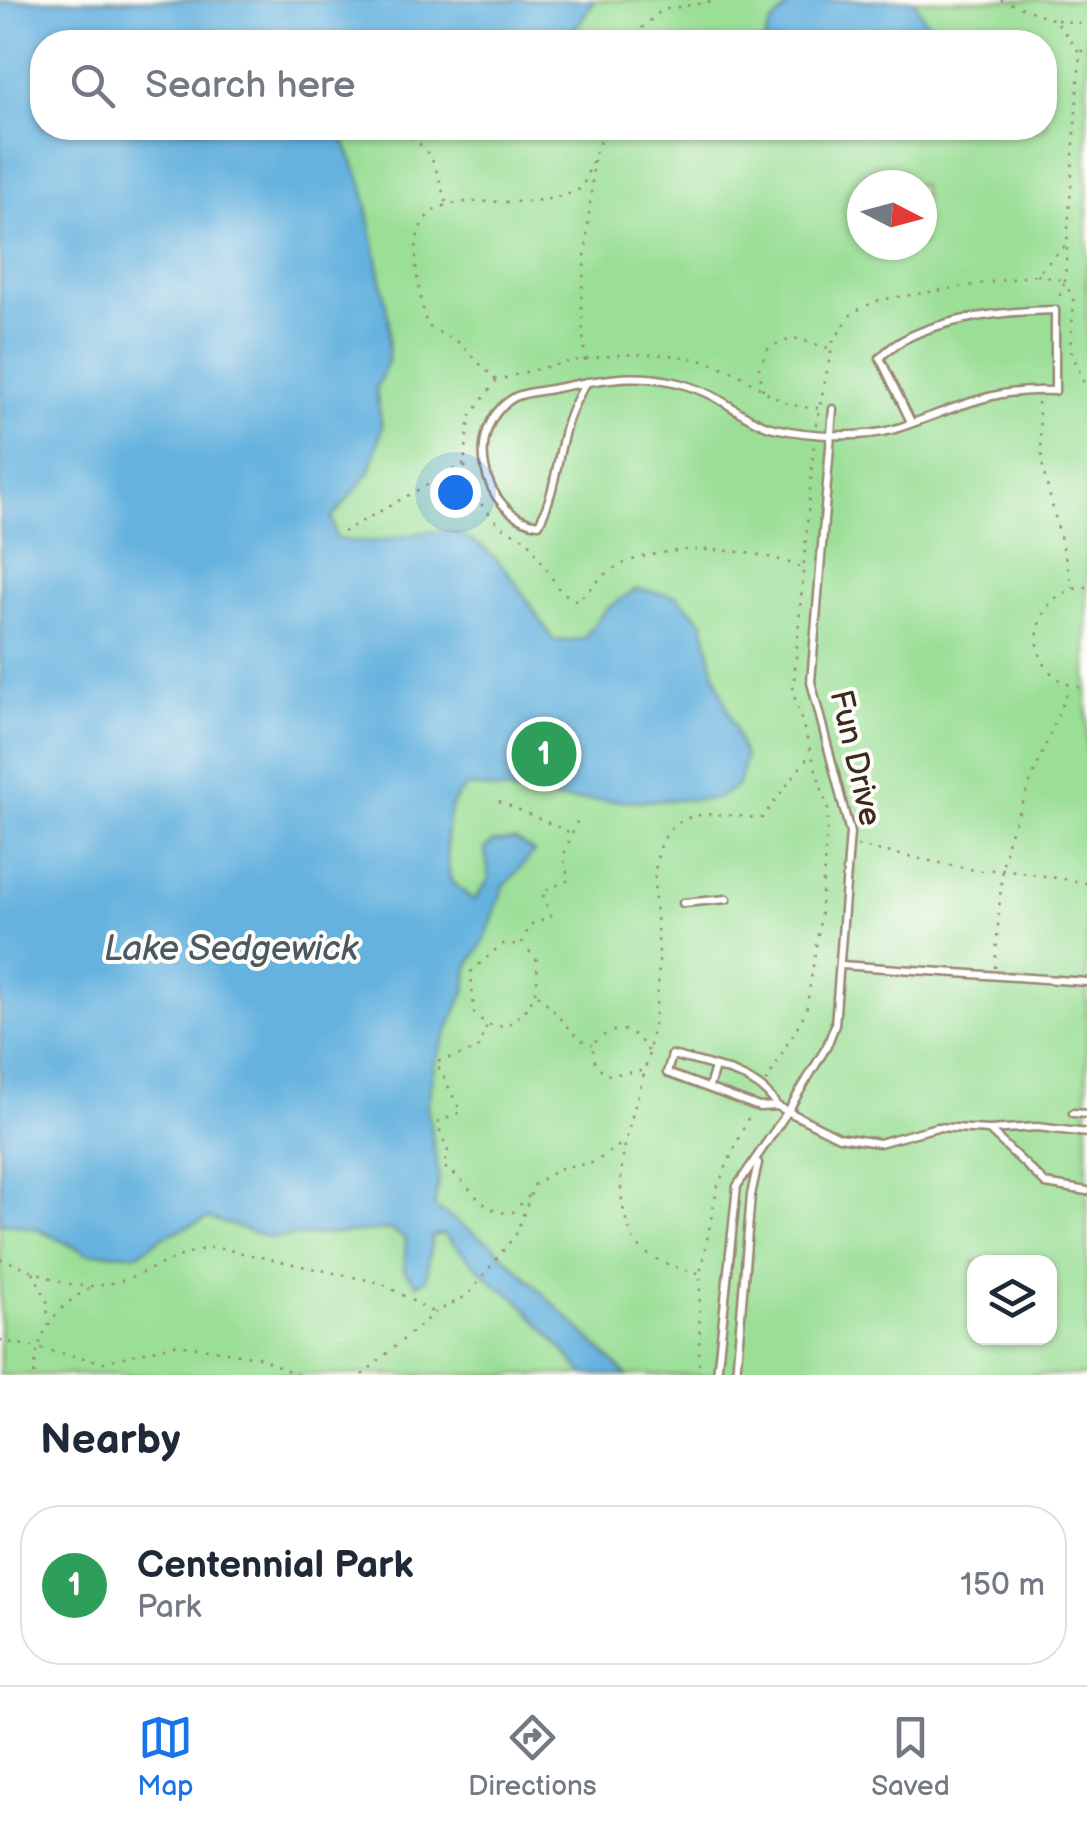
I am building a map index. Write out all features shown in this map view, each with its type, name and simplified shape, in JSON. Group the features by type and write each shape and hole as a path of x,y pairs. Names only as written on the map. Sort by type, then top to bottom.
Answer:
{"lane":[{"path":"587,382 568,410 558,446 551,500 539,524 521,522 494,494 483,465 485,441 496,416 516,397 587,382 628,374 666,378 706,393 771,428 830,434 892,430 991,394 1056,391 1055,310 985,316 943,325 890,346 880,358 912,422"},
{"name":"Fun Drive","path":"717,1375 732,1202 737,1186 788,1111 827,1046 834,1025 850,832 812,682 832,410"},
{"path":"683,904 727,900"},
{"path":"841,964 1087,982"},
{"path":"777,1106 763,1088 672,1054 667,1073 754,1104 777,1106 839,1137 879,1143 937,1127 1037,1127 1087,1133"},
{"path":"709,1087 715,1067"},
{"path":"1073,1113 1087,1114"},
{"path":"989,1130 1046,1184 1087,1192"},
{"name":"Fun Drive","path":"736,1375 751,1195 760,1156"}],"path":[{"path":"640,30 662,10 720,0"},
{"path":"1001,0 1055,20 1087,24"},
{"path":"1055,20 1080,53 1065,281 1055,310"},
{"path":"1080,53 1087,46"},
{"path":"420,140 434,160 447,204"},
{"path":"496,381 458,342 428,326 416,284 418,233 439,206 472,198 558,200 582,188 600,140"},
{"path":"586,362 581,301 594,156"},
{"path":"1036,274 1067,244"},
{"path":"763,1088 806,1011 820,921 828,810 793,692 815,432 832,349 853,312 879,300 1036,274 1065,281"},
{"path":"1065,281 1074,302 1070,348 1087,391"},
{"path":"763,391 759,368 769,347 794,338 832,349"},
{"path":"801,568 776,557 672,553 619,565 577,601 560,591 528,540 500,526 477,499 464,464 470,417 496,381 586,362 674,355 727,369 789,408 819,408"},
{"path":"1037,390 1043,470 1073,588"},
{"path":"343,532 464,464"},
{"path":"1087,587 1058,595 1042,612 1035,633 1036,652 1052,677 1070,687 1087,688"},
{"path":"995,975 1002,869 1008,838 1070,687"},
{"path":"700,1274 670,1266 634,1241 620,1188 624,1142 648,1052 659,964 656,868 665,838 685,819 715,812 762,818 788,778 810,756"},
{"path":"500,801 572,834"},
{"path":"522,945 530,925 552,916 542,892 569,880 563,856 578,816"},
{"path":"826,840 979,871 1002,869 1087,883"},
{"path":"502,944 522,945 536,956 537,994 523,1014 505,1027 487,1025 474,1013 471,972 502,944"},
{"path":"537,994 557,1009 583,1043 592,1045"},
{"path":"487,1025 477,1050 436,1062 461,1112 437,1123 449,1154 443,1167 462,1175 484,1205 512,1213 520,1226"},
{"path":"592,1045 606,1032 622,1028 638,1034 648,1052"},
{"path":"592,1045 595,1063 606,1075 644,1071"},
{"path":"698,1375 700,1274 718,1186 754,1104"},
{"path":"362,1375 434,1313 460,1300 480,1280 520,1226 535,1183 564,1167 593,1164 624,1142"},
{"path":"512,1213 529,1196"},
{"path":"48,1322 94,1286 156,1270 206,1247 381,1283 434,1313"},
{"path":"0,1259 94,1286"},
{"path":"32,1270 47,1300 48,1322 37,1350 34,1375"},
{"path":"0,1340 103,1362 178,1344 258,1357 279,1370 298,1375"}],"green space":[{"path":"0,0 1087,0 1087,1375 0,1375"}],"water":[{"name":"Lake Sedgewick","path":"0,0 595,0 574,30 30,30 30,140 343,140 363,186 389,321 388,361 376,390 382,428 370,472 332,518 336,538 368,542 444,532 465,538 500,564 554,641 583,639 605,610 636,589 677,596 703,622 715,674 745,758 738,785 717,799 633,801 567,800 469,786 453,804 447,829 451,881 474,901 489,879 485,849 493,842 515,840 534,852 503,888 485,940 468,967 466,989 435,1062 427,1107 439,1177 434,1207 494,1246 627,1375 585,1375 516,1298 495,1284 443,1234 432,1236 426,1280 417,1284 404,1270 406,1239 391,1230 271,1238 208,1218 161,1238 138,1254 87,1253 39,1230 0,1222"},
{"path":"795,0 914,0 931,30 768,30"}],"place":[{"name":"Centennial Park","path":"544,754"}]}
